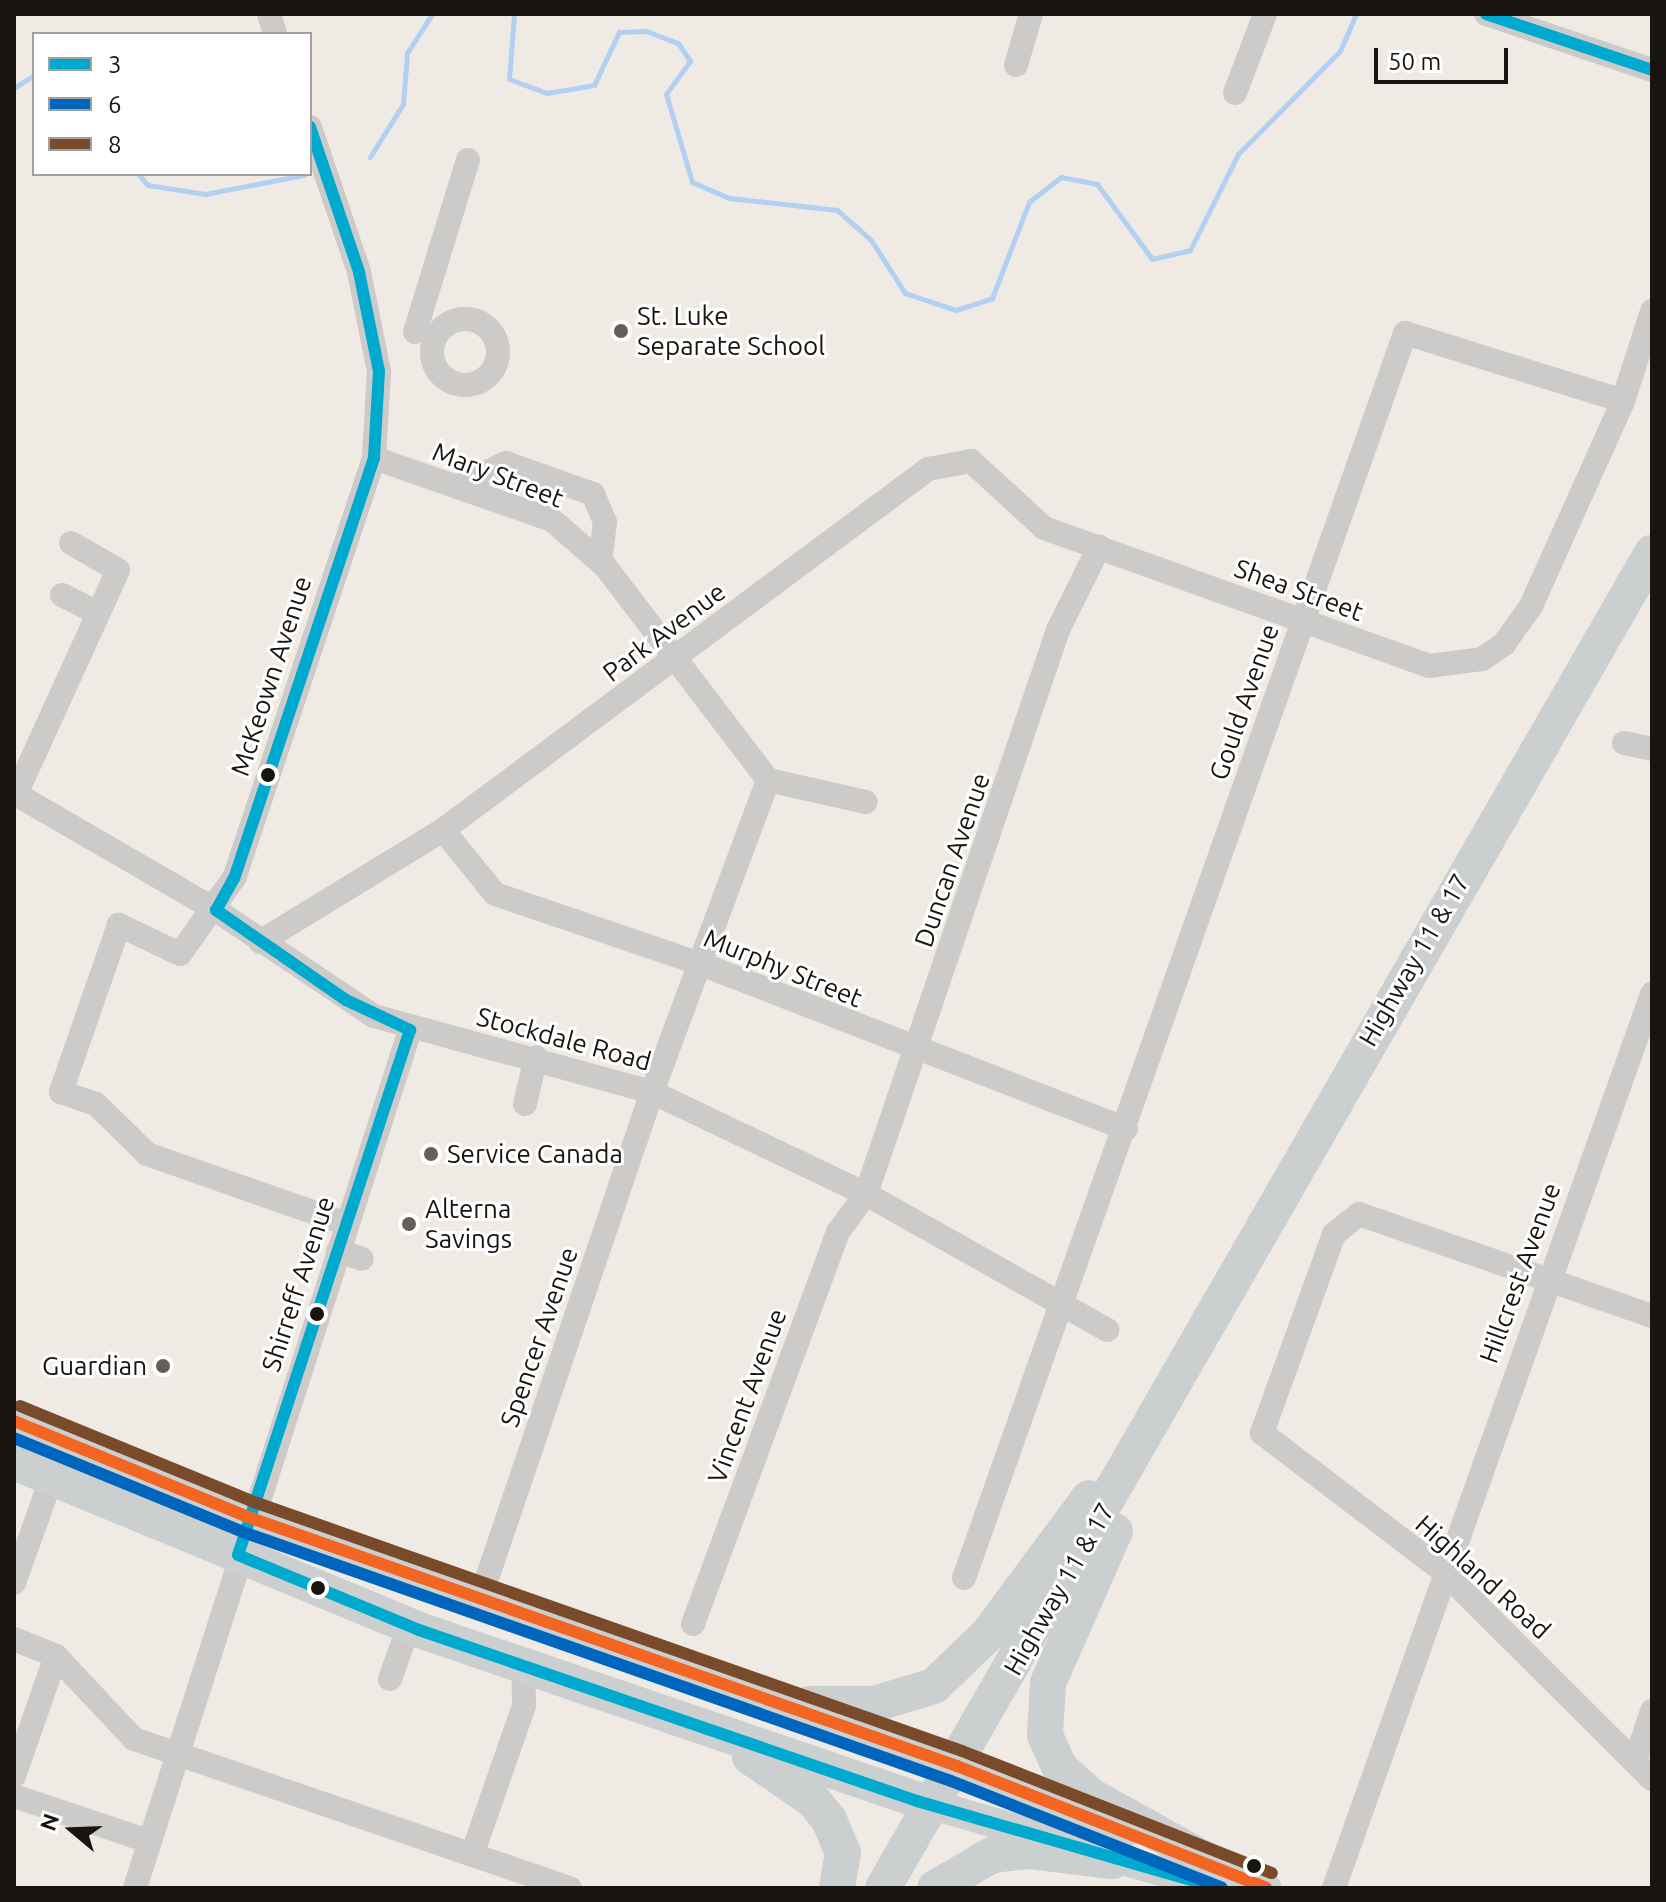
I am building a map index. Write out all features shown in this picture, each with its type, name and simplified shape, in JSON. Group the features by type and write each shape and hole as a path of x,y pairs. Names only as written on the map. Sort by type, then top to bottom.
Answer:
{"highway":[{"name":"Highway 11 & 17","path":"925,1803 1184,1372 1652,553"},
{"path":"774,1702 894,1701 952,1671 1184,1372"},
{"path":"1184,1372 1048,1683 1042,1720 1049,1749 1071,1780 1211,1874"},
{"path":"14,1421 251,1518 948,1762"},
{"path":"14,1462 409,1626 925,1803"},
{"path":"705,1727 813,1800 839,1836 837,1888"},
{"path":"868,1888 925,1803"},
{"path":"883,1888 925,1803"},
{"path":"935,1888 992,1855 1028,1851 1112,1861"}],"main road":[{"path":"948,1762 1211,1874"},
{"path":"925,1803 1112,1861 1211,1874 1266,1888"}],"street":[{"path":"1016,65 1031,14"},
{"path":"1235,93 1265,14"},
{"path":"1486,14 1652,70"},
{"name":"McKeown Avenue","path":"312,133 359,272 379,371 374,458 234,878 216,910 180,954 119,925 61,1092 96,1104 147,1154 347,1224"},
{"path":"373,341 424,335 468,160"},
{"path":"1623,401 1652,311"},
{"name":"Gould Avenue","path":"964,1578 1126,1129 1301,621 1405,333 1623,401"},
{"name":"Shea Street","path":"1099,547 1429,666 1482,659 1504,644 1531,606 1623,401"},
{"name":"Mary Street","path":"374,458 552,520 600,561 679,655 768,780"},
{"name":"Park Avenue","path":"260,942 443,830 928,469 971,461 1044,528 1099,547"},
{"path":"457,487 506,463 593,494 605,522 600,561"},
{"path":"15,793 118,570 71,543"},
{"name":"Duncan Avenue","path":"866,1194 917,1052 1058,630 1099,547"},
{"path":"62,595 98,613"},
{"path":"1624,743 1652,749"},
{"path":"768,780 866,802"},
{"name":"Spencer Avenue","path":"480,1599 652,1092 768,780"},
{"name":"Stockdale Road","path":"15,793 216,910 346,1000 410,1030 536,1057 652,1092 866,1194 1107,1330"},
{"name":"Murphy Street","path":"443,830 495,894 701,964 917,1052 1126,1129"},
{"name":"Hillcrest Avenue","path":"1334,1888 1443,1571 1652,994"},
{"name":"Shirreff Avenue","path":"135,1888 173,1752 410,1030"},
{"path":"525,1104 536,1057"},
{"name":"Vincent Avenue","path":"693,1624 838,1232 866,1194"},
{"name":"Highland Road","path":"1548,1277 1359,1214 1334,1234 1262,1433 1443,1571 1652,1779"},
{"path":"338,1251 362,1259"},
{"path":"1548,1277 1652,1316"},
{"path":"14,1583 52,1477"},
{"path":"390,1679 409,1626"},
{"path":"14,1639 56,1656 134,1739 570,1888"},
{"path":"14,1776 56,1656"},
{"path":"472,1855 524,1706 523,1667"},
{"path":"1635,1762 1652,1711"},
{"path":"14,1796 148,1841"}],"waterway":[{"path":"370,157 403,104 407,53 432,14"},
{"path":"514,14 509,79 547,93 594,85 619,32 646,31 678,43 690,61 666,94 692,182 729,198 837,210 871,240 905,293 956,310 992,298 1029,202 1061,177 1097,184 1152,259 1190,250 1238,154 1340,51 1356,14"},
{"path":"14,88 32,76"},
{"path":"140,176 148,185 205,194 299,176"}],"transit line":[{"name":"3","path":"1486,14 1652,70"},
{"name":"3","path":"312,133 359,272 379,371 374,458 234,878 216,910 346,1000 410,1030 238,1555 419,1630 917,1801 1218,1888"},
{"name":"8","path":"20,1406 257,1503 962,1751 1272,1873"},
{"path":"14,1421 251,1518 957,1766 1266,1888"},
{"name":"6","path":"14,1438 246,1533 951,1781 1222,1888"}],"place":[{"name":"St. Luke Separate School","path":"621,331"},
{"name":"Service Canada","path":"431,1154"},
{"name":"Alterna Savings","path":"409,1224"},
{"name":"Guardian","path":"163,1366"}]}
